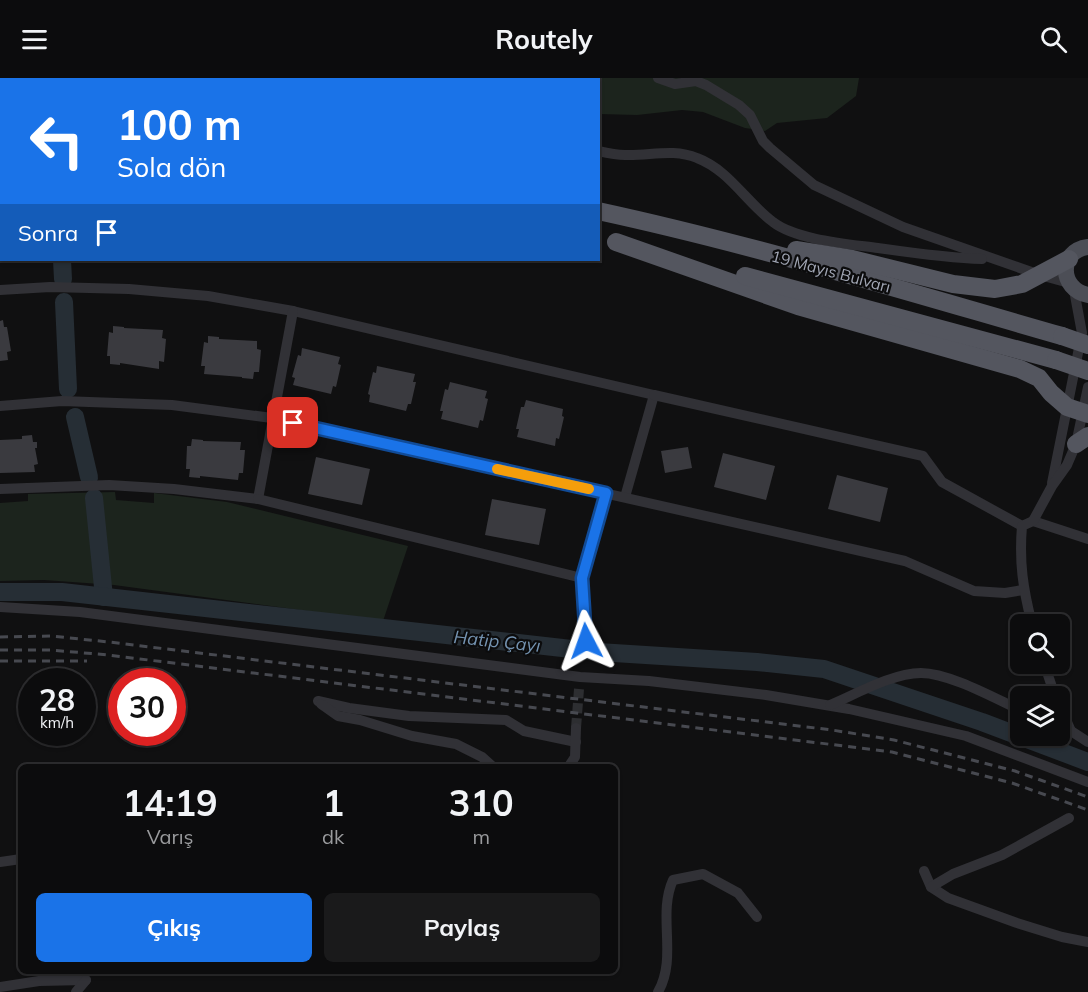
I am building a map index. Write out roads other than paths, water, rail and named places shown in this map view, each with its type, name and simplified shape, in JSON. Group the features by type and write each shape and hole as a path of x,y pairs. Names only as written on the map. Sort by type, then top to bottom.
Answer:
{"highway":[{"name":"19 Mayıs Bulvarı","path":"600,211 658,224 849,275 1088,345"},
{"path":"658,224 852,260 953,284 995,289 1022,284 1078,252"},
{"name":"19 Mayıs Bulvarı","path":"607,240 1056,360 1088,371"},
{"path":"607,240 798,306 1020,369 1039,378 1051,393 1079,411"}],"main road":[{"path":"1077,289 1066,267 1078,252 1088,230"}],"street":[{"path":"658,78 675,84 696,81 739,105 750,115 763,141 814,185 903,227 1077,289 1082,333 1079,411 1082,440 1052,486 1033,522"},
{"path":"600,151 625,155 657,152 683,153 699,158 719,169 774,224 793,232 832,242 954,258 995,259"},
{"path":"0,290 50,287 129,289 208,296 293,311 923,456 942,482 1022,526 1033,522 1088,538"},
{"path":"258,499 293,311"},
{"path":"1052,486 1088,387"},
{"path":"625,497 654,394"},
{"path":"0,406 62,401 172,405 272,418 905,561 974,591 1005,593 1023,590"},
{"path":"0,489 109,485 174,489 258,499 582,578"},
{"path":"586,641 582,578 606,493"},
{"path":"1022,526 1020,555 1023,590 1029,614"},
{"path":"0,607 80,612 580,677 649,681 830,705 966,736 1088,782"},
{"path":"830,705 898,677 921,673 946,677 1010,706"},
{"path":"579,689 580,677"},
{"path":"490,764 482,757 456,744 412,736 360,720 338,716 318,701 349,708 409,716 506,720 524,731 576,742"},
{"path":"570,764 575,757 576,728"},
{"path":"1071,731 1088,742"},
{"path":"931,887 953,874 1002,855 1069,818"},
{"path":"0,862 18,860"},
{"path":"924,871 931,887 948,898 1017,923 1062,937 1088,942"},
{"path":"658,992 668,959 668,892 673,880 703,874 738,894 757,916"},
{"path":"0,987 39,981 86,980 76,992"}],"waterway":[{"path":"62,261 63,279"},
{"path":"64,302 68,389"},
{"path":"75,417 89,477"},
{"path":"94,498 104,597"},
{"name":"Hatip Çayı","path":"0,592 62,592 598,652 757,662 824,669 982,722 1088,762"}],"tunnel":[{"path":"576,728 579,689"}],"railway":[{"path":"0,637 51,636 109,642 832,730 894,740 1015,771 1088,797"},
{"path":"0,650 51,650 108,655 892,752 1012,783 1088,810"},
{"path":"0,661 87,661"}]}
